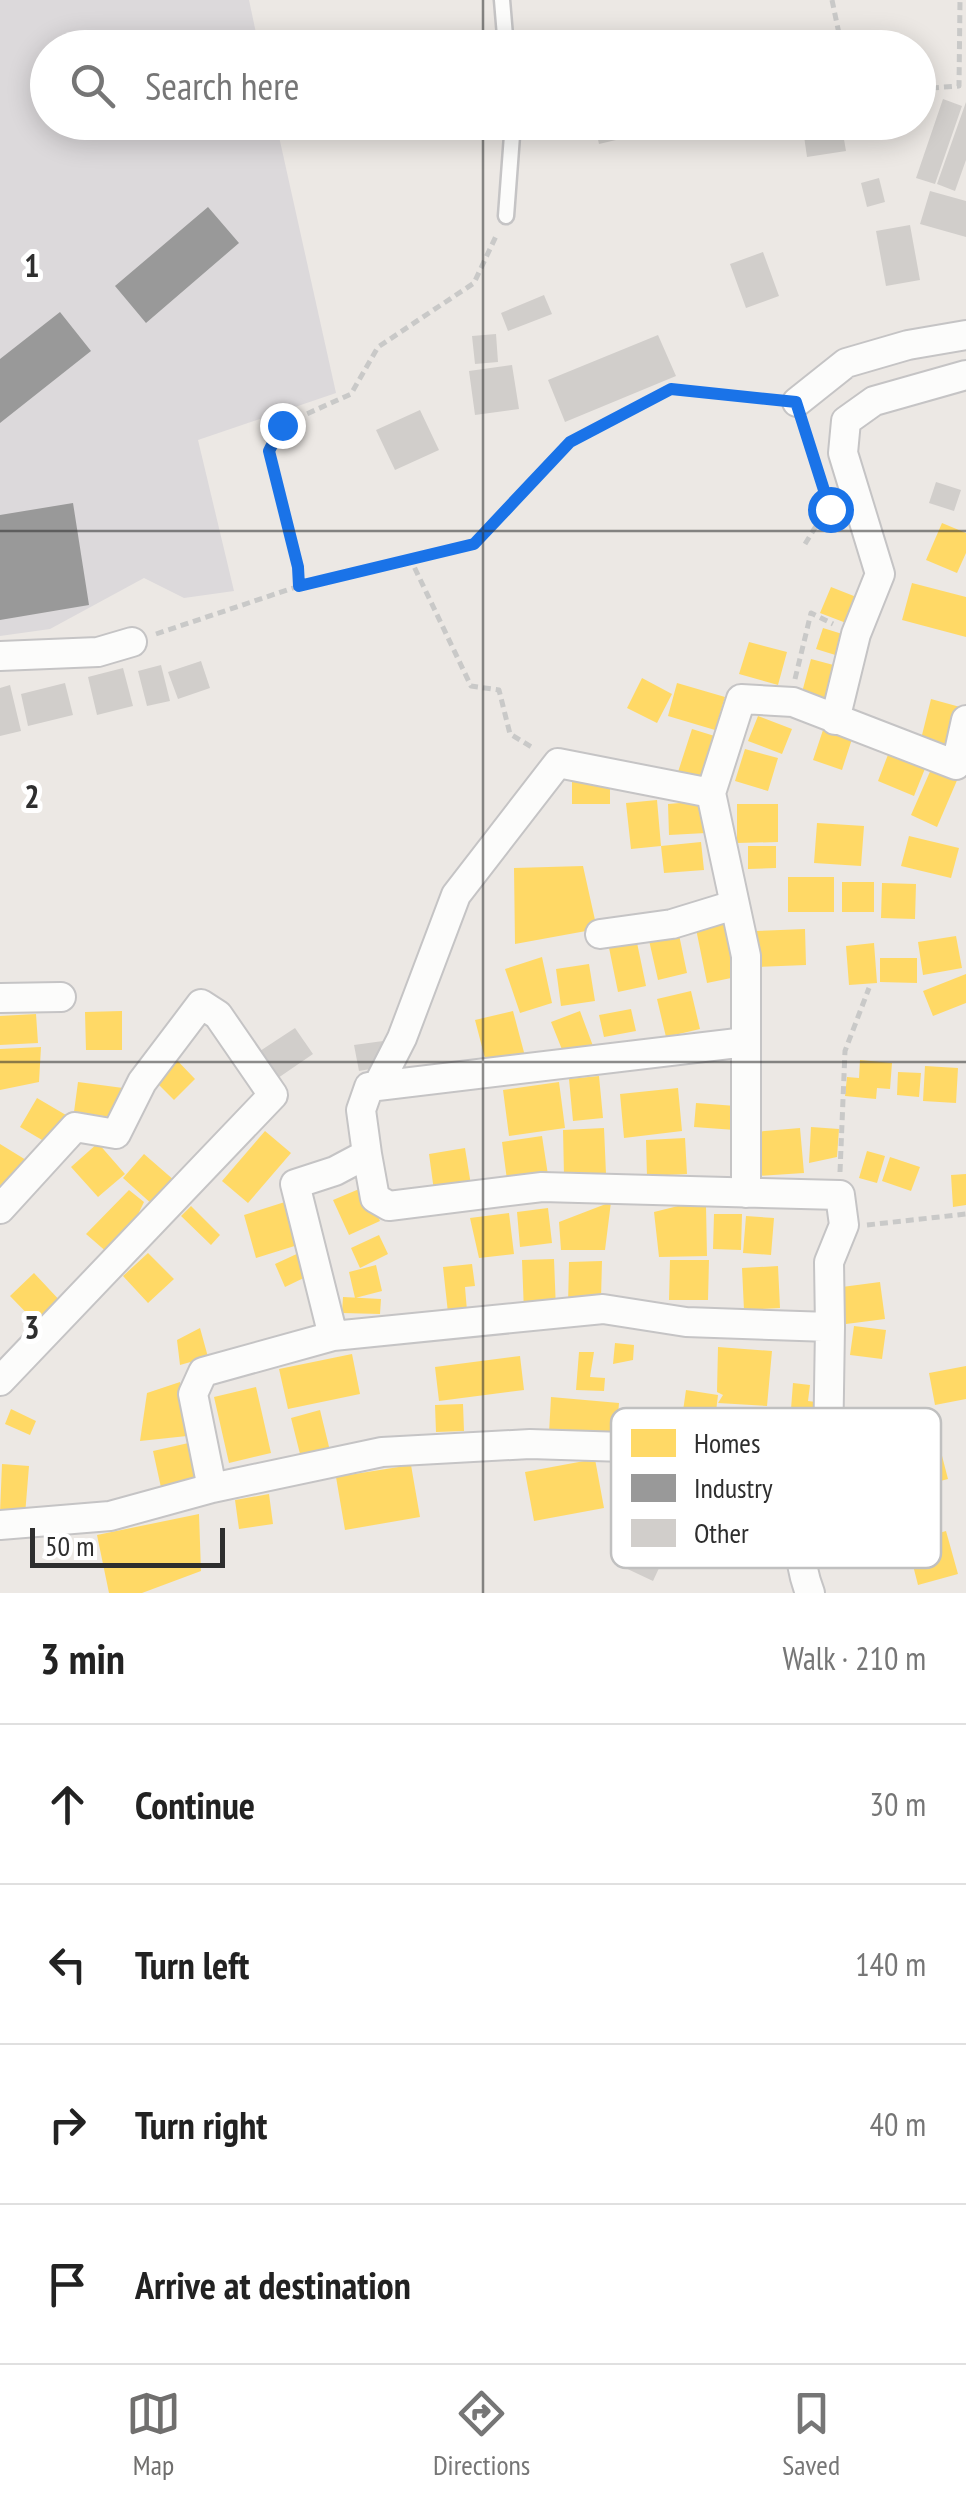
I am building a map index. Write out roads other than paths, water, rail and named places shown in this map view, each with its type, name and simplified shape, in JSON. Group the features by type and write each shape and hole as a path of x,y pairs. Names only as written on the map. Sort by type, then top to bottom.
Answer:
{"street":[{"path":"796,402 846,363 908,344 966,335"},
{"path":"835,720 856,634 880,574 843,453 846,420 874,401 966,375"},
{"path":"0,656 98,652 132,642"},
{"path":"746,1193 746,956 711,793 741,698 793,702 961,767 966,720"},
{"path":"378,1085 402,1038 456,896 558,763 711,793"},
{"path":"600,934 672,924 734,906"},
{"path":"0,998 61,996"},
{"path":"0,1209 75,1127 116,1134 142,1082 201,1004 218,1015 273,1096 0,1381"},
{"path":"746,1042 369,1087 361,1110 375,1198 390,1206 542,1187 840,1195 844,1225 828,1262 829,1408"},
{"path":"333,1336 295,1184 335,1172 366,1154"},
{"path":"212,1488 193,1394 203,1372 333,1336 602,1309 686,1322 830,1328"},
{"path":"0,1524 110,1516 212,1488 382,1452 530,1444 611,1447"},
{"path":"802,1568 810,1593"}],"lane":[{"path":"502,0 504,30"},
{"path":"506,216 512,140"}]}
